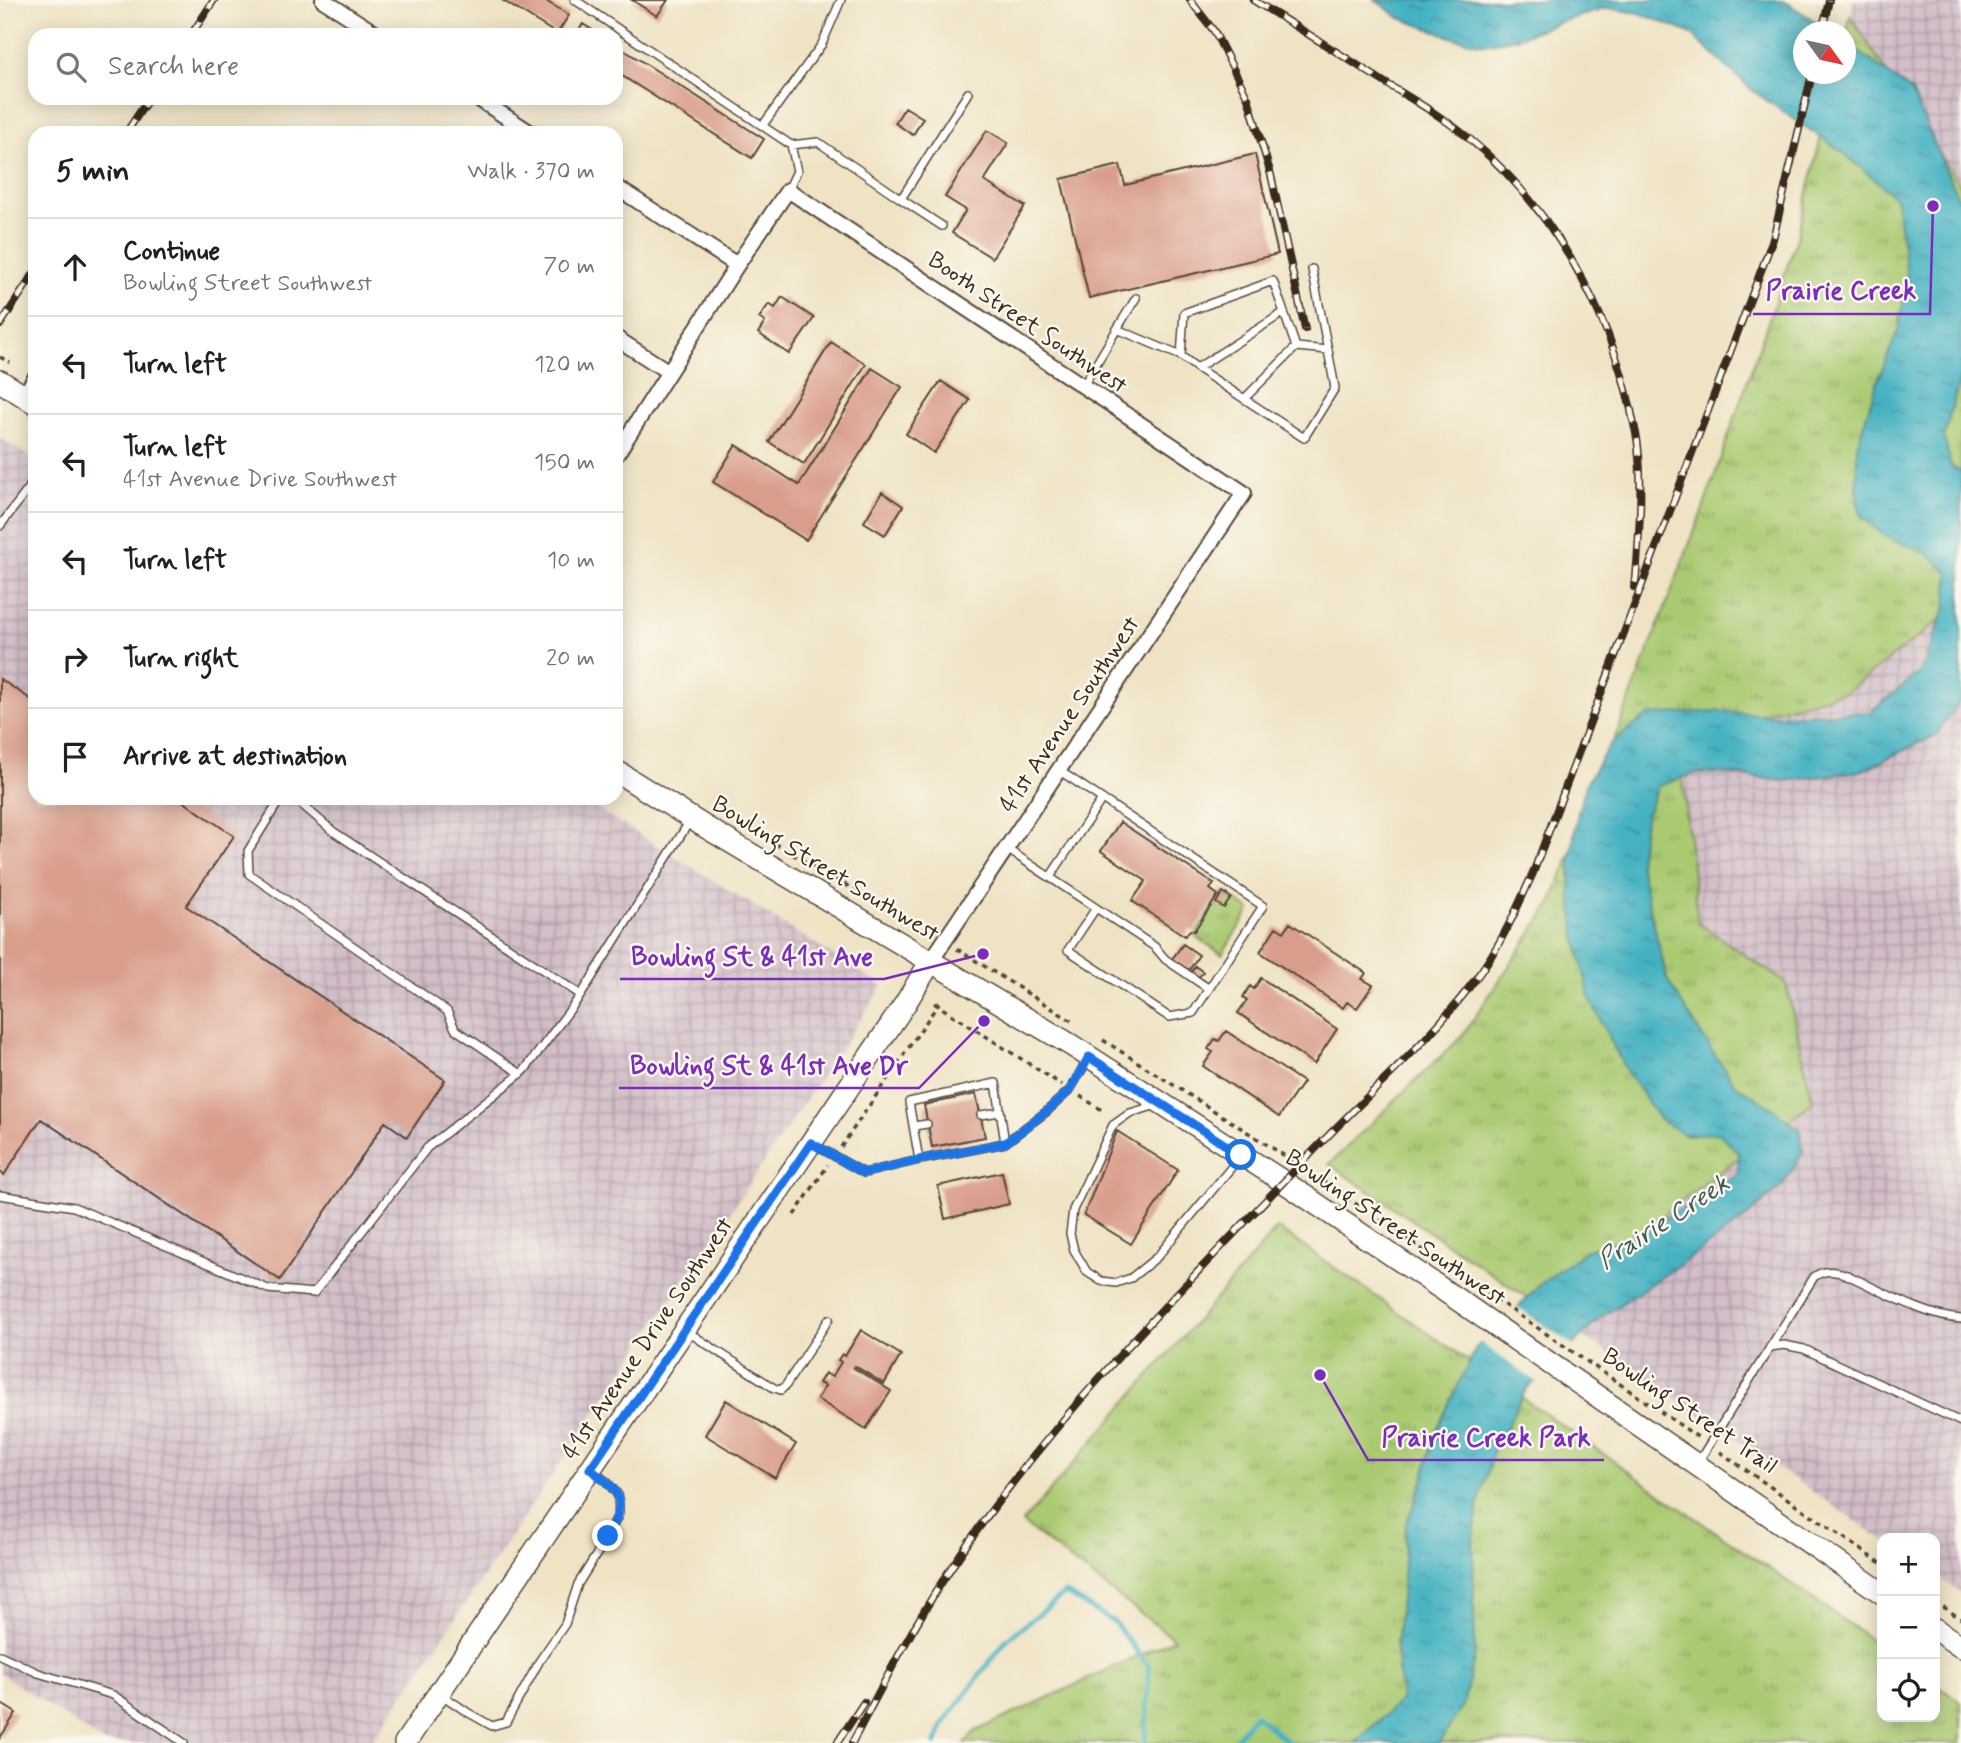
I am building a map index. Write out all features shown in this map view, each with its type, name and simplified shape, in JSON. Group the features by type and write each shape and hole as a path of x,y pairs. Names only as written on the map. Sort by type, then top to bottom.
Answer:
{"main road":[{"path":"0,381 28,391"},
{"name":"Bowling Street Southwest","path":"623,775 1161,1103 1464,1304 1877,1590"},
{"name":"41st Avenue Drive Southwest","path":"405,1743 905,1004 931,961"},
{"path":"1940,1632 1961,1647"}],"street":[{"path":"323,0 367,28"},
{"path":"488,105 520,126"},
{"path":"623,444 788,190"},
{"name":"Booth Street Southwest","path":"788,190 1244,493"},
{"path":"623,192 737,265"},
{"path":"623,342 669,372"},
{"name":"41st Avenue Southwest","path":"931,961 1244,493"}],"lane":[{"path":"575,0 617,28"},
{"path":"762,125 822,44 841,0"},
{"path":"623,32 791,145 818,142 942,226"},
{"path":"901,198 968,93"},
{"path":"788,190 797,171 791,145"},
{"path":"1117,330 1181,356 1304,438 1335,388 1312,269"},
{"path":"1181,356 1184,313 1273,281 1296,347"},
{"path":"1083,386 1136,298"},
{"path":"1197,368 1283,313"},
{"path":"1296,347 1328,351"},
{"path":"1244,399 1296,347"},
{"path":"0,526 28,489"},
{"path":"1060,771 1264,906 1193,1013 1169,1017 1068,950 1096,908"},
{"path":"1050,877 1102,799"},
{"path":"277,805 248,851 249,874 447,1011 455,1029 521,1074"},
{"path":"302,805 334,832 581,995"},
{"path":"0,1195 74,1207 268,1289 314,1293 427,1148 521,1074 581,995 691,818"},
{"path":"1007,849 1155,947 1165,960 1209,989"},
{"path":"811,1143 864,1173 1005,1143 1070,1090 1089,1057"},
{"path":"919,1160 909,1102 996,1083 1005,1143"},
{"path":"1161,1103 1130,1113 1113,1125 1073,1210 1070,1234 1074,1251 1087,1272 1101,1281 1116,1283 1130,1278 1157,1257 1241,1155"},
{"path":"981,1115 1000,1112"},
{"path":"914,1126 927,1124"},
{"path":"1696,1465 1814,1277 1824,1272 1836,1271 1947,1318 1961,1319"},
{"path":"684,1330 781,1390 829,1319"},
{"path":"1770,1347 1784,1345 1804,1349 1961,1422"},
{"path":"439,1693 492,1726 506,1722 540,1660 565,1624 578,1584 619,1513 618,1495 590,1469"},
{"path":"0,1655 38,1673 113,1695 184,1743"}],"path":[{"path":"773,843 924,930"},
{"path":"794,1215 935,1004 941,1000"},
{"path":"935,1004 1102,1110"},
{"name":"Bowling Street Trail","path":"1477,1285 1877,1561"},
{"path":"1940,1604 1961,1619"}],"shaded area":[{"path":"1854,0 1961,0 1961,186 1856,25 1856,21 1850,16"},
{"path":"0,438 28,456 28,805 591,805 883,986 371,1743 104,1743 0,1673"},
{"path":"1961,604 1961,1593 1940,1578 1940,1533 1877,1533 1877,1536 1541,1307 1786,983 1698,923 1678,735"}],"green space":[{"path":"1856,25 1961,186 1961,604 1846,692 1678,735 1698,923 1786,983 1813,1102 1541,1307 1329,1164 1462,1036 1551,904 1703,509 1797,238 1834,84 1856,84"},
{"path":"1223,892 1250,910 1222,954 1195,936"},
{"path":"1277,1228 1877,1644 1877,1722 1940,1722 1940,1687 1961,1702 1961,1743 965,1743 974,1732 1174,1639 1022,1523"}],"water":[{"path":"1375,0 1783,0 1815,21 1793,21 1793,84 1856,84 1856,50 1912,92 1961,204 1961,375 1944,437 1951,466 1961,472 1961,699 1936,735 1861,771 1784,781 1719,773 1693,774 1658,786 1645,819 1639,862 1667,979 1735,1084 1800,1130 1803,1153 1782,1186 1745,1218 1600,1318 1525,1391 1493,1452 1478,1505 1473,1545 1475,1654 1463,1706 1439,1743 1355,1743 1401,1700 1396,1646 1406,1524 1423,1481 1434,1435 1476,1348 1542,1283 1587,1250 1631,1236 1703,1197 1738,1174 1739,1154 1719,1133 1685,1135 1660,1120 1624,1067 1590,999 1576,937 1570,860 1578,813 1587,782 1611,743 1648,715 1716,711 1773,715 1871,712 1921,671 1946,607 1949,573 1927,553 1886,537 1862,517 1857,499 1857,446 1876,385 1899,328 1907,275 1896,198 1845,154 1753,91 1690,33 1639,13 1608,8 1516,38 1484,44 1454,38 1400,18"}],"pier":[{"path":"1515,1305 1575,1347 1538,1383 1478,1341"}],"building":[{"path":"502,0 544,0 569,15 561,28 547,28"},
{"path":"632,0 668,0 657,16"},
{"path":"623,49 764,139 752,158 623,76"},
{"path":"905,107 923,118 913,135 895,123"},
{"path":"987,130 1008,143 984,181 1025,206 992,258 952,233 966,210 945,197"},
{"path":"1255,154 1278,254 1089,298 1061,179 1120,165 1125,185"},
{"path":"782,297 814,318 789,354 758,333 765,322 759,318 769,304 775,308"},
{"path":"831,342 866,364 804,464 769,442"},
{"path":"872,368 902,387 806,540 713,482 736,445 799,485"},
{"path":"941,381 970,400 934,453 906,434"},
{"path":"882,492 903,506 885,535 864,522"},
{"path":"0,679 28,697 28,805 188,805 234,836 186,906 445,1080 407,1137 385,1122 280,1280 41,1119 4,1175 0,1172"},
{"path":"1120,822 1214,884 1210,889 1218,895 1194,931 1190,930 1185,936 1132,901 1146,881 1101,851"},
{"path":"1223,892 1231,898 1224,908 1216,903"},
{"path":"1290,923 1366,973 1362,979 1373,985 1357,1008 1347,1002 1343,1008 1260,952 1276,927 1284,932"},
{"path":"1183,944 1199,955 1189,970 1172,959"},
{"path":"1195,966 1203,972 1199,977 1191,972"},
{"path":"1261,978 1337,1029 1314,1064 1238,1013 1247,1000 1243,997 1250,986 1254,989"},
{"path":"1226,1031 1303,1082 1279,1117 1203,1066 1213,1052 1208,1049 1215,1039 1219,1041"},
{"path":"976,1094 985,1137 932,1147 924,1105"},
{"path":"1117,1131 1178,1170 1131,1244 1084,1215"},
{"path":"1002,1172 1009,1204 945,1219 938,1186"},
{"path":"861,1330 901,1355 884,1384 855,1366 854,1368 891,1391 866,1429 817,1399 825,1386 819,1383 825,1373 832,1377 841,1362 838,1360 842,1354 845,1356"},
{"path":"726,1400 796,1444 775,1478 705,1435"},
{"path":"0,1703 16,1713 0,1738"}],"waterway":[{"path":"936,1743 944,1723 1006,1640 1065,1593 1114,1622 1149,1667 1145,1743"},
{"path":"1232,1743 1255,1715 1289,1743"}],"railway":[{"path":"196,28 214,0"},
{"path":"1190,0 1214,31 1248,98 1271,175 1305,329"},
{"path":"1253,0 1429,110 1472,141 1527,197 1573,262 1608,334 1631,410 1640,479 1634,587"},
{"path":"1824,21 1829,0"},
{"path":"852,1743 937,1589 1028,1463 1111,1365 1170,1301 1430,1034 1467,990 1498,945 1533,873 1773,239 1810,84"},
{"path":"131,126 144,105"},
{"path":"0,325 28,283"},
{"path":"837,1743 864,1702"}],"place":[{"name":"Prairie Creek","path":"1933,206"},
{"name":"Bowling St & 41st Ave","path":"983,954"},
{"name":"Bowling St & 41st Ave Dr","path":"984,1021"},
{"name":"Prairie Creek Park","path":"1320,1375"}],"route":[{"path":"608,1536 619,1513 618,1495 590,1469 811,1143 864,1173 1005,1143 1070,1090 1089,1057 1241,1155"}]}
